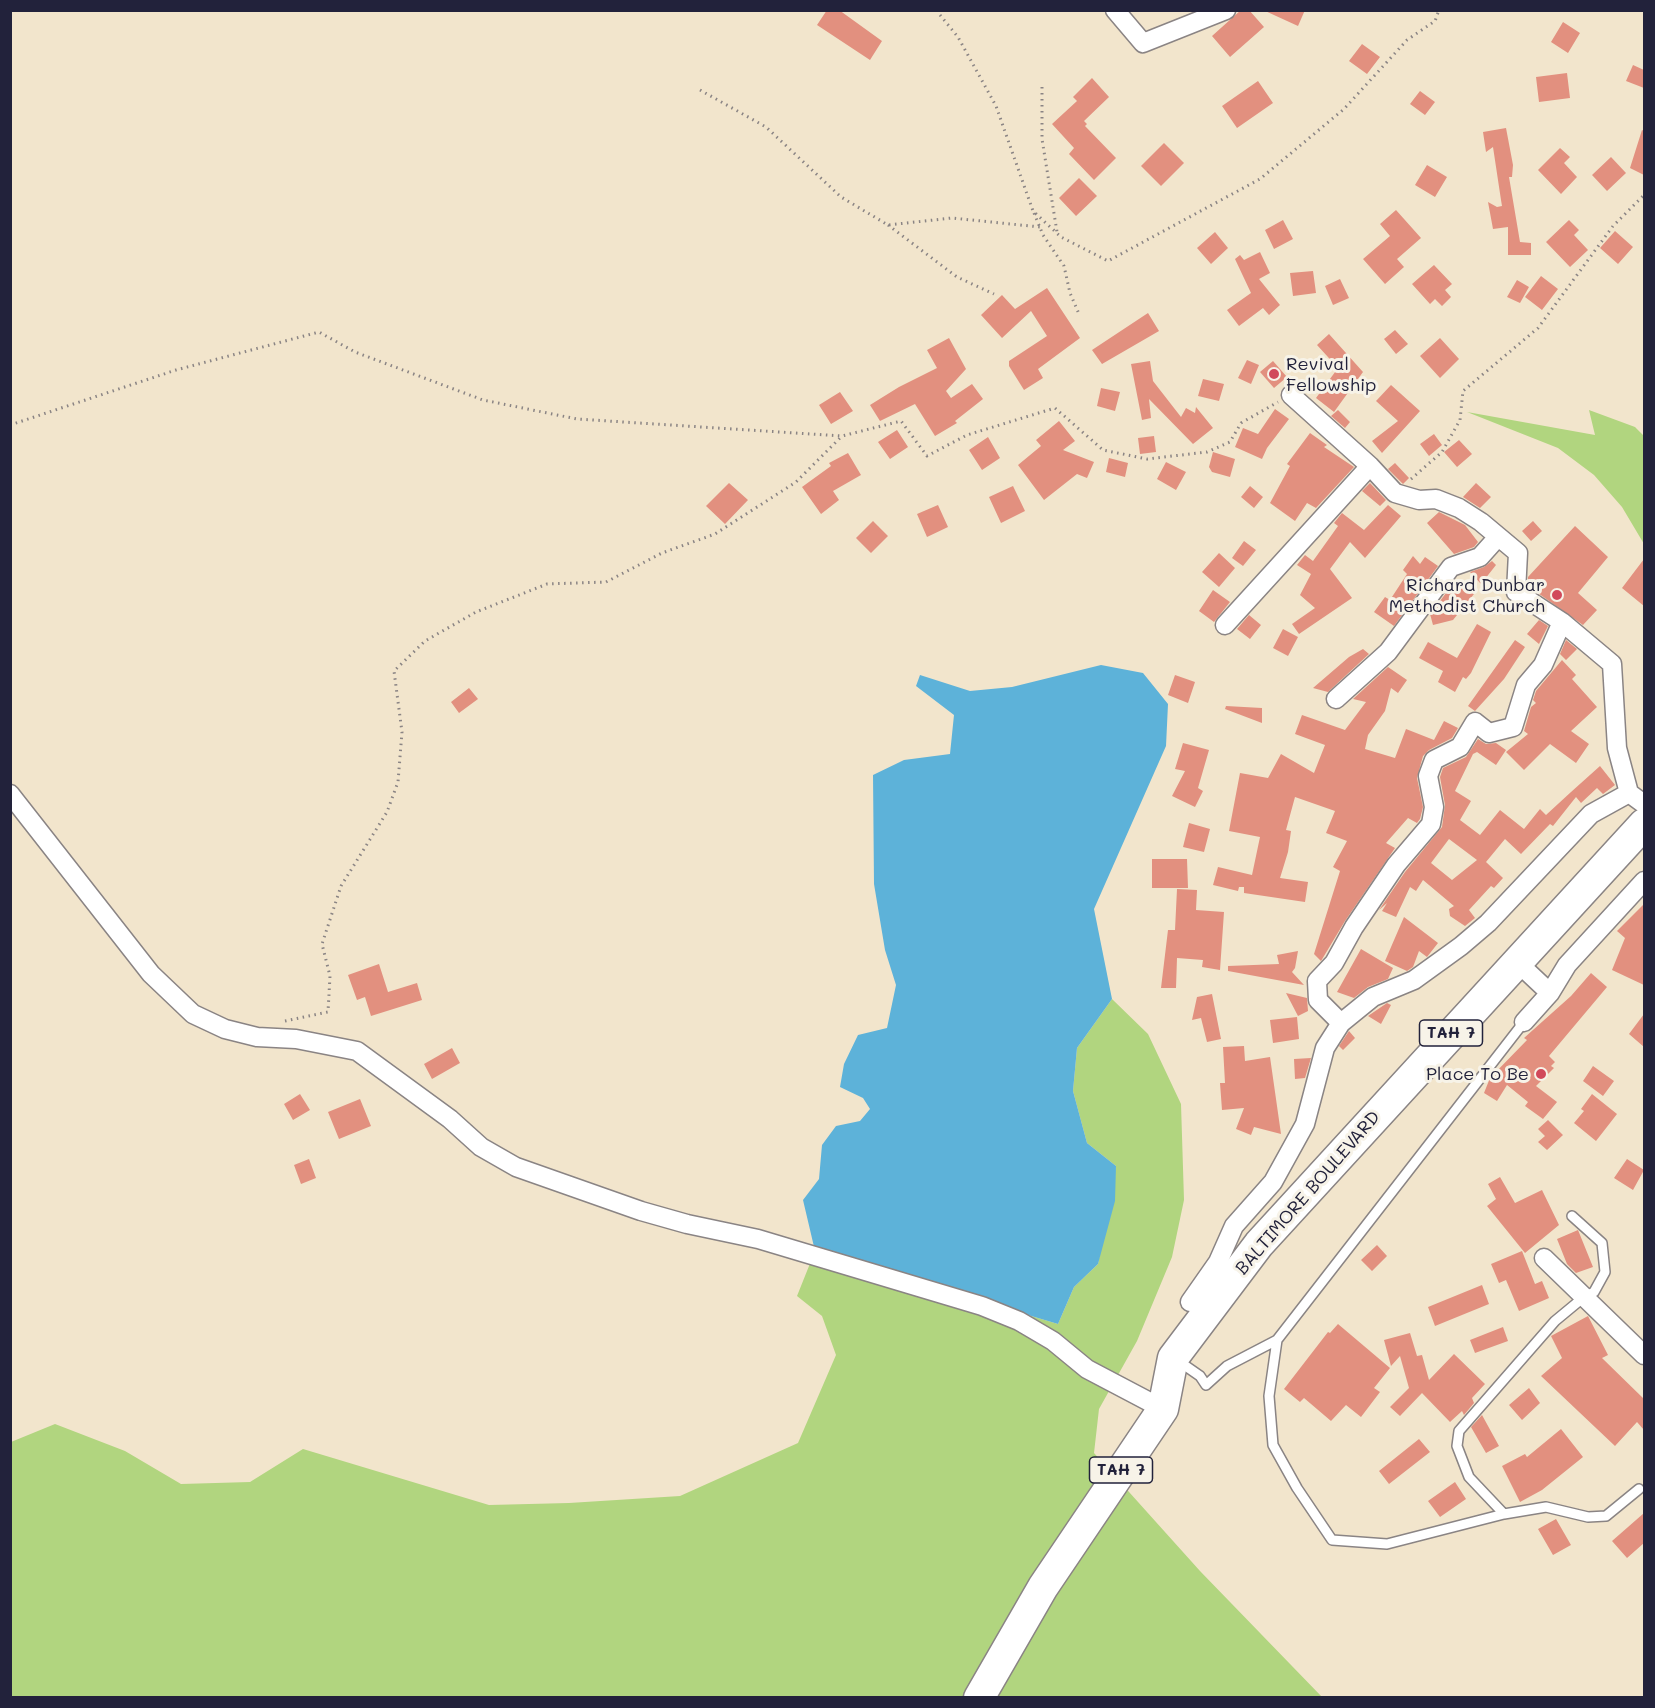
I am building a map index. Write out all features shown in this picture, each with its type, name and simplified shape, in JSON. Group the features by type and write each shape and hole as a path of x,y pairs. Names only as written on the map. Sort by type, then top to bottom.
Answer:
{"highway":[{"name":"BALTIMORE BOULEVARD","path":"979,1698 1043,1587 1163,1408 1173,1358 1259,1244 1644,824"}],"street":[{"path":"1115,10 1143,43 1226,10"},
{"path":"1291,395 1370,466 1395,493 1419,500 1436,499 1459,508 1518,553 1516,592 1562,622 1612,664 1617,748 1629,793 1644,804"},
{"path":"1225,625 1370,466"},
{"path":"1336,699 1388,652 1451,567 1480,557 1497,538"},
{"path":"1341,1023 1318,1000 1317,981 1334,963 1354,927 1396,865 1431,824 1434,807 1428,776 1434,760 1460,747 1475,722 1489,733 1513,727 1526,685 1543,664 1562,622"},
{"path":"1190,1302 1218,1262 1234,1226 1273,1182 1305,1124 1325,1048 1341,1023 1373,997 1414,980 1461,946 1488,923 1591,814 1629,793"},
{"path":"10,794 151,974 193,1014 225,1029 257,1037 296,1039 357,1052 442,1113 481,1148 516,1167 641,1211 687,1224 759,1239 971,1303 1019,1321 1053,1341 1087,1370 1163,1408"},
{"path":"1524,1022 1550,993 1567,965 1644,882"},
{"path":"1516,961 1550,993"},
{"path":"1544,1258 1644,1355"}],"lane":[{"path":"1173,1358 1200,1376 1206,1385 1227,1366 1277,1340 1524,1022"},
{"path":"1504,1514 1468,1477 1457,1446 1459,1431 1555,1321 1584,1296 1594,1292 1605,1272 1602,1244 1572,1216"},
{"path":"1277,1340 1269,1396 1273,1445 1297,1488 1332,1540 1386,1545 1504,1514 1546,1507 1588,1517 1606,1516 1639,1489"}],"path":[{"path":"1034,211 1057,234 1108,261 1260,179 1344,109 1407,40 1435,21 1439,10"},
{"path":"940,15 957,37 996,106 1040,227 1064,266 1070,293 1079,314"},
{"path":"1042,87 1042,138 1057,234"},
{"path":"700,90 766,127 841,197 888,225 957,277 994,294"},
{"path":"1395,493 1442,452 1460,420 1463,391 1538,328 1613,226 1644,195"},
{"path":"888,225 952,218 1040,227"},
{"path":"10,425 176,370 319,332 355,352 483,400 577,419 842,436 901,421 927,456 967,435 1055,408 1103,450 1147,459 1207,452 1230,442 1241,423 1291,395"},
{"path":"257,1037 287,1020 328,1012 330,976 321,944 341,886 387,812 398,782 402,732 394,671 425,641 476,612 547,584 606,582 662,553 715,534 796,482 842,436"}],"green space":[{"path":"1589,410 1635,427 1644,436 1644,544 1622,507 1594,475 1558,448 1467,412 1595,435"},
{"path":"1112,999 1148,1034 1181,1104 1184,1200 1172,1257 1137,1341 1099,1409 1094,1453 1200,1571 1322,1697 11,1698 11,1442 55,1424 125,1451 181,1484 250,1482 303,1449 489,1505 680,1496 798,1443 836,1355 822,1316 797,1296 815,1251 1058,1324 1074,1287 1098,1264 1116,1166 1087,1143 1073,1091 1077,1048"}],"water":[{"path":"1101,665 1143,673 1168,704 1166,746 1094,909 1112,999 1077,1048 1073,1091 1087,1143 1116,1166 1115,1201 1098,1264 1074,1287 1058,1324 815,1251 803,1200 819,1179 822,1145 836,1126 860,1121 870,1109 863,1098 840,1087 844,1064 858,1035 887,1028 896,985 885,950 874,884 873,775 904,760 950,754 954,715 916,686 920,675 970,691 1012,687"}],"building":[{"path":"827,10 839,10 882,41 870,60 817,25"},
{"path":"1241,10 1249,10 1264,27 1230,57 1212,36"},
{"path":"1263,10 1305,10 1298,26"},
{"path":"1563,22 1580,33 1568,53 1551,42"},
{"path":"1362,44 1380,57 1367,74 1349,61"},
{"path":"1633,65 1644,70 1644,88 1626,81"},
{"path":"1567,73 1570,98 1539,102 1536,77"},
{"path":"1092,78 1109,97 1084,121 1087,124 1085,126 1116,158 1094,180 1069,154 1074,148 1052,124 1077,101 1073,97"},
{"path":"1258,81 1273,103 1237,128 1222,106"},
{"path":"1420,91 1435,102 1425,115 1410,104"},
{"path":"1506,128 1513,165 1512,177 1509,177 1520,242 1531,243 1531,255 1508,255 1508,227 1493,229 1488,202 1497,207 1502,206 1493,147 1486,152 1483,132"},
{"path":"1642,130 1644,131 1644,175 1630,168"},
{"path":"1164,143 1184,163 1161,186 1141,166"},
{"path":"1560,148 1570,157 1564,163 1577,177 1561,194 1538,170"},
{"path":"1611,157 1626,173 1607,191 1592,175"},
{"path":"1427,165 1447,177 1435,197 1415,185"},
{"path":"1079,178 1097,196 1076,216 1059,198"},
{"path":"1396,210 1421,238 1397,259 1404,267 1385,284 1363,259 1390,236 1380,224"},
{"path":"1283,220 1293,239 1274,249 1265,230"},
{"path":"1569,220 1579,230 1574,235 1588,250 1570,267 1546,242"},
{"path":"1615,231 1633,247 1618,264 1600,248"},
{"path":"1215,232 1228,248 1211,264 1197,248"},
{"path":"1260,252 1270,273 1259,279 1280,305 1269,315 1263,308 1239,326 1227,310 1251,293 1235,259 1240,255 1244,260"},
{"path":"1434,265 1452,284 1445,290 1451,297 1442,306 1435,299 1430,304 1412,284"},
{"path":"1313,271 1316,293 1293,296 1290,273"},
{"path":"1541,276 1558,289 1542,310 1525,297"},
{"path":"1340,279 1349,298 1333,305 1325,286"},
{"path":"1517,280 1529,287 1520,303 1507,297"},
{"path":"1047,288 1080,338 1038,369 1043,378 1024,390 1009,366 1009,361 1047,336 1031,311 1002,338 981,315 1002,295 1015,309"},
{"path":"1148,313 1159,331 1102,364 1092,350"},
{"path":"1395,330 1408,344 1396,354 1384,339"},
{"path":"1329,334 1363,372 1334,412 1316,398 1338,368 1317,345"},
{"path":"949,338 966,369 946,391 951,398 972,384 983,399 955,421 957,423 935,436 915,404 880,421 870,405 937,368 927,350"},
{"path":"1440,338 1459,359 1440,378 1420,356"},
{"path":"1247,360 1259,365 1251,384 1238,378"},
{"path":"1150,361 1153,381 1181,417 1186,408 1195,413 1196,407 1213,428 1193,444 1149,399 1151,418 1142,420 1131,364"},
{"name":"Revival Fellowship","path":"1273,361 1287,377 1274,388 1260,372"},
{"path":"1203,379 1224,384 1219,401 1198,396"},
{"path":"1391,385 1420,411 1382,453 1372,441 1398,421 1376,401"},
{"path":"1101,388 1120,392 1115,411 1097,406"},
{"path":"840,392 853,411 831,424 819,405"},
{"path":"1275,409 1289,419 1267,448 1262,459 1235,447 1243,428 1258,434"},
{"path":"1338,410 1350,422 1345,428 1331,416"},
{"path":"1059,421 1075,441 1063,450 1094,462 1087,478 1077,474 1044,500 1018,465 1041,446 1036,440"},
{"path":"897,430 908,447 890,459 878,442"},
{"path":"1310,433 1327,445 1324,447 1354,467 1316,508 1307,503 1295,521 1270,503 1290,466 1287,464"},
{"path":"1434,434 1442,445 1429,456 1420,444"},
{"path":"1154,436 1156,452 1140,454 1138,438"},
{"path":"988,437 1000,458 982,470 969,450"},
{"path":"1459,440 1472,454 1457,467 1444,452"},
{"path":"1213,452 1235,459 1230,477 1212,472 1209,467"},
{"path":"848,453 861,475 833,491 839,500 821,514 802,487 831,466 829,463"},
{"path":"1109,458 1128,463 1125,477 1106,472"},
{"path":"1166,462 1186,472 1176,490 1157,479"},
{"path":"1395,463 1409,478 1403,484 1388,469"},
{"path":"729,483 748,500 725,524 706,506"},
{"path":"1370,483 1386,500 1380,506 1362,491"},
{"path":"1476,483 1491,497 1480,508 1463,497"},
{"path":"1013,486 1025,511 1001,523 989,497"},
{"path":"1250,486 1263,497 1254,508 1241,497"},
{"path":"938,505 948,527 927,537 917,514"},
{"path":"1388,505 1401,516 1365,558 1350,542 1330,569 1352,598 1299,634 1292,624 1315,608 1300,595 1311,574 1297,565 1305,555 1313,561 1338,526 1334,523 1342,513 1364,530"},
{"path":"1439,512 1465,525 1478,542 1474,547 1454,554 1427,523"},
{"path":"873,521 888,536 871,553 856,538"},
{"path":"1533,521 1542,531 1531,541 1522,531"},
{"path":"1575,526 1608,557 1578,593 1597,610 1583,625 1528,586 1528,577"},
{"path":"1244,541 1256,550 1243,566 1232,558"},
{"path":"1219,553 1235,568 1219,587 1202,572"},
{"path":"1413,556 1420,564 1425,557 1438,566 1394,626 1374,612 1385,597 1390,600 1407,574 1403,570"},
{"path":"1644,559 1644,606 1622,588"},
{"path":"1492,561 1496,565 1481,584 1470,572"},
{"path":"1456,580 1474,594 1453,620 1433,625 1430,614"},
{"path":"1213,590 1230,602 1214,622 1199,611"},
{"path":"1249,615 1261,625 1250,639 1237,629"},
{"path":"1539,620 1548,626 1539,644 1527,634"},
{"path":"1477,624 1491,632 1471,673 1466,679 1463,677 1455,692 1438,682 1443,671 1419,658 1428,642 1457,658"},
{"path":"1283,629 1298,637 1288,656 1273,648"},
{"path":"1515,640 1525,647 1504,679 1475,711 1468,706"},
{"path":"1566,640 1577,649 1566,660 1560,654"},
{"path":"1363,649 1369,654 1328,692 1313,688 1349,657"},
{"path":"1562,660 1576,675 1572,679 1597,707 1571,731 1589,744 1576,763 1550,744 1524,770 1506,752 1528,734 1524,731 1531,707 1536,703 1533,700 1536,691"},
{"path":"1388,667 1407,680 1398,693 1391,688 1385,711 1368,735 1365,749 1395,758 1406,729 1434,740 1444,721 1458,728 1452,738 1429,750 1423,756 1417,778 1423,807 1420,819 1417,823 1408,818 1386,843 1395,848 1345,921 1321,961 1314,954 1340,871 1333,867 1347,841 1326,833 1335,811 1295,797 1286,830 1291,831 1288,852 1280,878 1308,882 1305,902 1244,893 1244,887 1239,887 1238,891 1213,885 1218,867 1252,875 1260,837 1229,831 1240,773 1268,778 1281,754 1314,773 1325,745 1295,734 1302,715 1345,730 1366,702 1353,699"},
{"path":"1175,675 1195,682 1188,703 1168,695"},
{"path":"469,688 478,699 459,713 451,702"},
{"path":"1226,706 1262,708 1262,723 1225,709"},
{"path":"1478,739 1486,744 1496,743 1506,750 1496,765 1477,752 1473,754 1455,791 1471,801 1460,820 1480,835 1500,810 1524,829 1540,809 1546,815 1600,766 1615,785 1603,794 1597,788 1581,803 1576,797 1553,826 1550,824 1521,854 1505,839 1486,862 1503,878 1494,888 1491,886 1469,910 1475,918 1465,926 1450,916 1449,909 1454,906 1423,880 1416,891 1410,887 1396,917 1382,911 1387,903 1379,910 1405,872 1442,827 1445,805 1440,777 1443,768 1466,757","holes":["1449,839 1477,860 1452,880 1431,863"]},
{"path":"1183,743 1209,750 1198,788 1203,791 1195,807 1172,796 1185,771 1175,769"},
{"path":"1189,823 1210,829 1204,852 1183,847"},
{"path":"1152,859 1187,859 1188,888 1152,888"},
{"path":"1177,889 1197,890 1196,910 1224,912 1220,970 1202,967 1203,960 1177,958 1176,988 1161,988 1168,930 1175,930"},
{"path":"1644,904 1644,985 1612,970 1625,938 1617,931"},
{"path":"1404,917 1438,943 1427,957 1419,951 1413,967 1407,971 1385,961"},
{"path":"1361,949 1393,968 1388,979 1368,987 1354,998 1337,992"},
{"path":"1298,951 1292,972 1304,985 1228,971 1228,966 1279,964 1277,955"},
{"path":"379,964 388,992 417,983 422,1000 371,1016 365,997 357,1000 348,975"},
{"path":"1591,973 1607,987 1549,1056 1555,1062 1551,1066 1554,1068 1536,1086 1557,1102 1543,1119 1525,1106 1528,1102 1507,1085 1497,1101 1484,1093 1490,1078 1527,1040 1524,1038 1571,996"},
{"path":"1286,993 1307,998 1308,1011 1298,1016"},
{"path":"1212,994 1221,1039 1207,1042 1201,1018 1192,1020 1197,997"},
{"path":"1387,1003 1391,1005 1381,1024 1368,1016"},
{"path":"1644,1014 1644,1047 1629,1034"},
{"path":"1297,1017 1299,1039 1273,1043 1270,1020"},
{"path":"1349,1031 1355,1038 1343,1050 1339,1046"},
{"path":"1244,1046 1245,1061 1270,1057 1281,1134 1254,1127 1251,1135 1236,1129 1244,1108 1222,1110 1220,1083 1225,1083 1223,1047"},
{"path":"452,1048 460,1063 432,1079 424,1064"},
{"path":"1311,1058 1305,1078 1295,1079 1294,1059"},
{"path":"1593,1066 1614,1081 1603,1096 1583,1081"},
{"path":"300,1094 310,1110 293,1120 284,1104"},
{"path":"1592,1094 1617,1114 1596,1141 1574,1123 1584,1111 1581,1109"},
{"path":"360,1099 371,1126 339,1139 328,1112"},
{"path":"1548,1120 1563,1135 1547,1150 1538,1142 1545,1136 1538,1129"},
{"path":"309,1159 316,1178 301,1184 294,1165"},
{"path":"1627,1159 1644,1170 1633,1190 1614,1178"},
{"path":"1500,1177 1515,1203 1542,1190 1559,1225 1525,1253 1487,1206 1496,1199 1488,1184"},
{"path":"1578,1230 1593,1267 1576,1273 1567,1264 1557,1239"},
{"path":"1377,1245 1387,1256 1372,1271 1361,1260"},
{"path":"1522,1251 1535,1284 1542,1281 1549,1298 1519,1311 1506,1280 1499,1283 1491,1264"},
{"path":"1482,1285 1489,1304 1435,1326 1428,1307"},
{"path":"1588,1316 1608,1355 1602,1358 1644,1399 1644,1430 1637,1422 1615,1446 1541,1376 1562,1358 1551,1336"},
{"path":"1338,1324 1390,1368 1374,1388 1380,1392 1361,1417 1346,1405 1331,1421 1304,1398 1300,1402 1284,1389 1328,1332 1330,1333"},
{"path":"1503,1327 1508,1341 1475,1353 1470,1340"},
{"path":"1410,1333 1417,1356 1422,1355 1429,1380 1454,1354 1485,1384 1472,1398 1474,1403 1464,1415 1462,1411 1450,1422 1422,1393 1400,1416 1390,1407 1409,1388 1400,1356 1391,1366 1384,1340"},
{"path":"1529,1388 1540,1403 1522,1420 1509,1405"},
{"path":"1482,1415 1499,1446 1486,1453 1471,1427"},
{"path":"1561,1429 1583,1457 1542,1490 1520,1502 1502,1466 1525,1454 1527,1457"},
{"path":"1419,1439 1430,1452 1389,1484 1379,1471"},
{"path":"1455,1482 1466,1499 1440,1517 1428,1501"},
{"path":"1644,1513 1644,1543 1627,1558 1612,1541"},
{"path":"1556,1519 1571,1545 1553,1555 1538,1529"}],"place":[{"name":"Revival Fellowship","path":"1274,374"},
{"name":"Richard Dunbar Methodist Church","path":"1557,595"},
{"name":"Place To Be","path":"1541,1074"}]}
